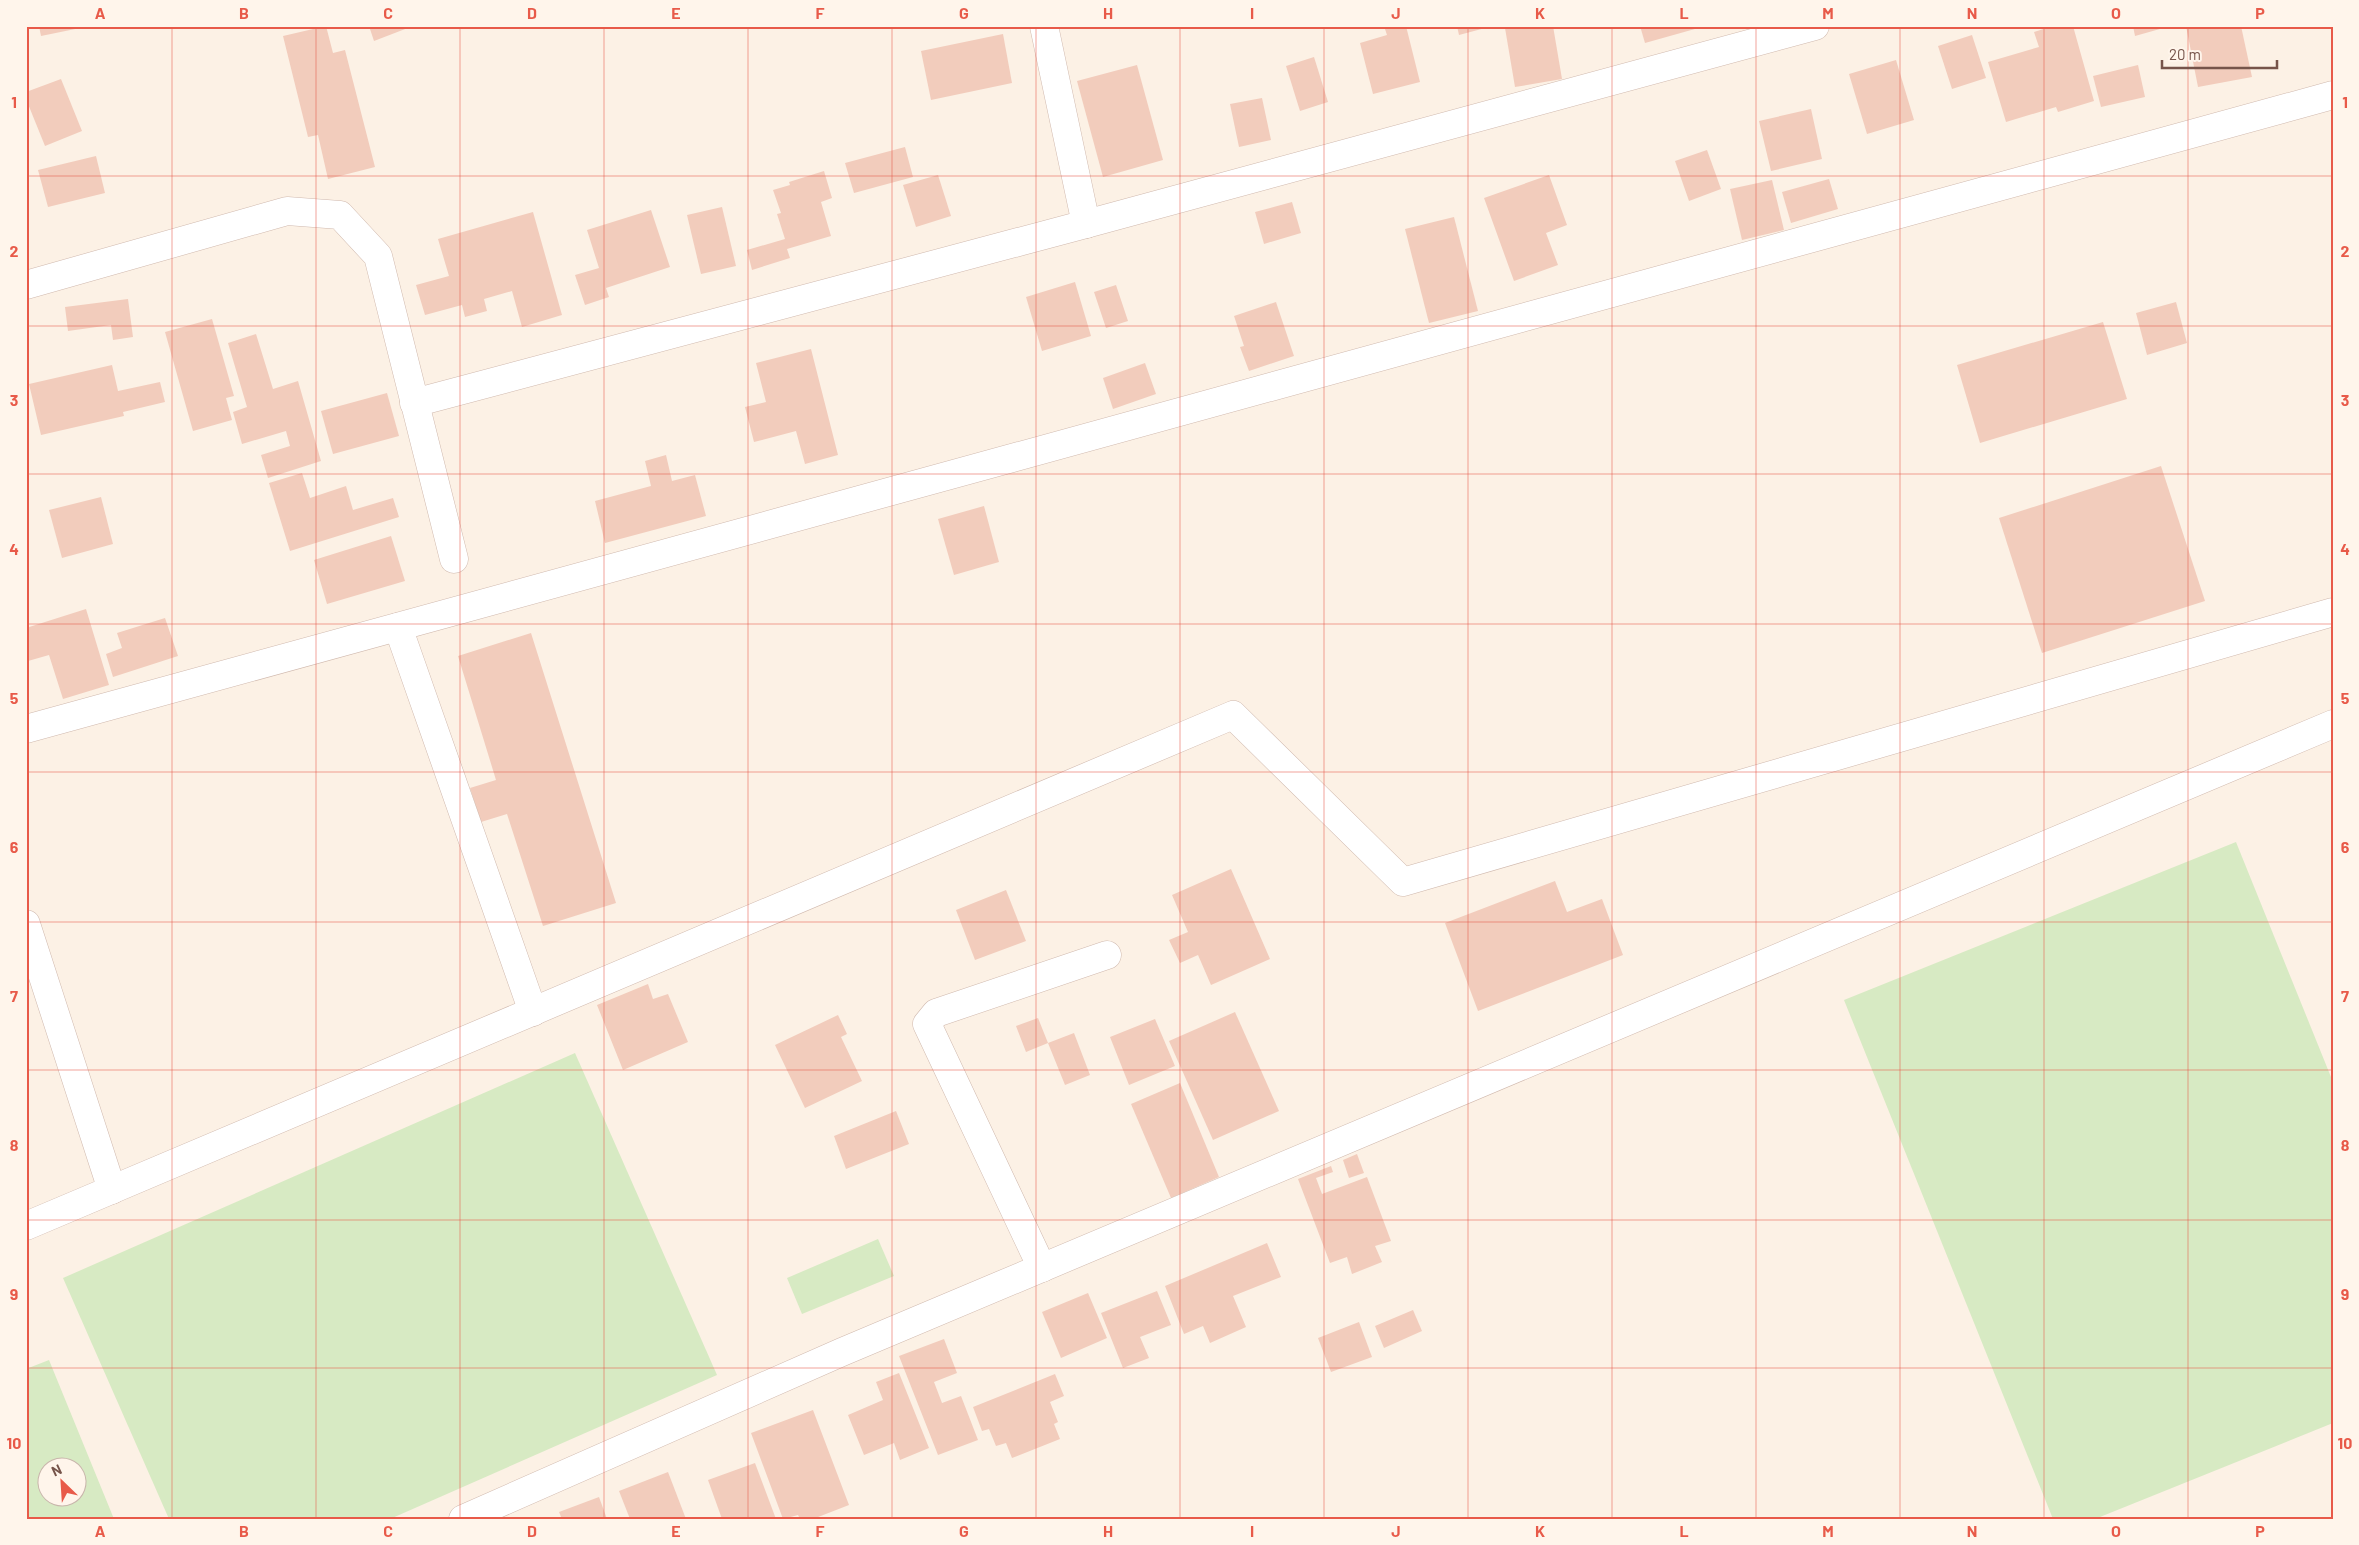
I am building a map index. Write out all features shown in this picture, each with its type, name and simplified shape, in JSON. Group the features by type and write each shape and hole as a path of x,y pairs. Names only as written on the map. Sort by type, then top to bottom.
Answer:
{"street":[{"path":"1044,26 1086,224"},
{"path":"414,403 1086,224 1815,26"},
{"path":"26,729 2333,95"},
{"path":"26,285 287,211 340,215 378,256 454,559"},
{"path":"26,1226 1233,715 1403,882 2333,612"},
{"path":"398,627 533,1012"},
{"path":"463,1519 842,1352 2333,724"},
{"path":"26,924 112,1190"},
{"path":"1042,1268 927,1024 936,1013 1107,955"}],"green space":[{"path":"2236,842 2333,1082 2333,1423 2095,1519 2053,1519 1844,1000"},
{"path":"575,1053 717,1375 390,1519 169,1519 63,1278"},
{"path":"878,1239 894,1276 802,1314 787,1278"},
{"path":"49,1360 114,1519 26,1519 26,1369"}],"building":[{"path":"39,26 85,26 85,27 41,36"},
{"path":"326,26 333,53 345,50 375,167 328,179 318,135 308,137 283,36"},
{"path":"369,26 413,26 374,41"},
{"path":"1384,26 1406,26 1420,82 1373,94 1360,43 1387,35"},
{"path":"1457,26 1489,26 1489,27 1459,35"},
{"path":"1515,26 1553,26 1562,79 1515,87 1505,28"},
{"path":"1640,26 1702,26 1702,27 1645,43"},
{"path":"2053,26 2073,26 2094,101 2058,112 2056,107 2006,122 1988,62 2039,47 2034,32"},
{"path":"2133,26 2167,26 2167,27 2135,36"},
{"path":"2186,26 2241,26 2252,77 2198,87"},
{"path":"1003,34 1012,83 931,100 921,51"},
{"path":"1972,35 1986,78 1952,89 1938,46"},
{"path":"1314,57 1328,102 1300,111 1286,66"},
{"path":"1896,60 1914,120 1867,134 1849,74"},
{"path":"1137,65 1163,160 1103,177 1077,81"},
{"path":"2138,65 2145,97 2101,107 2093,76"},
{"path":"61,79 82,131 45,146 26,99 26,92"},
{"path":"1262,98 1271,140 1239,147 1230,104"},
{"path":"1811,109 1822,159 1771,171 1759,121"},
{"path":"905,147 913,177 854,193 845,163"},
{"path":"1707,150 1721,189 1689,201 1675,161"},
{"path":"96,156 105,193 48,207 38,170"},
{"path":"824,171 832,198 821,202 831,236 787,249 790,258 752,270 747,250 785,239 777,214 781,213 773,190 790,185 789,182"},
{"path":"938,175 951,216 916,227 903,185"},
{"path":"1549,175 1567,225 1546,233 1558,265 1514,281 1484,198"},
{"path":"1829,179 1838,209 1791,223 1782,192"},
{"path":"1772,180 1784,230 1742,240 1730,189"},
{"path":"1292,202 1301,233 1264,244 1255,212"},
{"path":"722,207 736,266 701,274 687,215"},
{"path":"651,210 670,267 606,288 609,297 585,305 575,275 599,268 587,230"},
{"path":"533,212 562,315 522,327 512,291 484,299 487,311 465,317 462,305 425,315 416,285 449,276 438,239"},
{"path":"1454,217 1478,311 1429,323 1405,229"},
{"path":"1075,282 1091,336 1042,351 1026,297"},
{"path":"1116,285 1128,321 1106,328 1094,292"},
{"path":"128,299 133,337 113,340 111,325 68,331 65,307"},
{"path":"1276,302 1294,356 1249,371 1240,347 1244,346 1234,316"},
{"path":"2176,302 2187,343 2147,355 2136,313"},
{"path":"212,319 234,396 226,398 232,420 193,431 165,332"},
{"path":"2103,322 2127,399 1980,443 1957,365"},
{"path":"256,334 273,389 298,381 321,461 268,478 261,455 290,446 286,431 242,444 233,412 247,407 228,343"},
{"path":"811,349 838,455 805,464 796,431 754,442 745,407 766,402 756,363"},
{"path":"1145,363 1156,394 1113,409 1103,378"},
{"path":"112,365 118,391 160,382 165,402 123,412 124,416 41,435 29,384"},
{"path":"387,393 399,436 333,454 321,411"},
{"path":"666,455 672,481 695,475 706,516 605,543 595,501 651,486 645,461"},
{"path":"2161,466 2205,601 2042,653 1999,518"},
{"path":"302,473 310,498 346,486 353,510 393,498 399,517 290,551 269,483"},
{"path":"101,497 113,544 62,558 49,510"},
{"path":"984,506 999,562 954,575 938,519"},
{"path":"391,536 405,581 327,604 314,560"},
{"path":"86,609 109,685 63,699 49,655 28,661 26,628"},
{"path":"165,618 178,656 113,677 106,654 122,648 117,633"},
{"path":"531,633 616,903 543,926 507,814 481,822 470,788 496,780 458,656"},
{"path":"1231,869 1270,959 1211,985 1198,955 1180,963 1169,940 1188,932 1172,895"},
{"path":"1555,881 1567,912 1602,899 1623,955 1478,1011 1445,923"},
{"path":"1006,890 1026,941 975,960 956,910"},
{"path":"648,984 653,999 668,994 688,1042 623,1070 597,1005"},
{"path":"1235,1012 1279,1111 1213,1140 1169,1041"},
{"path":"838,1015 847,1034 841,1037 862,1081 805,1108 775,1045"},
{"path":"1038,1018 1048,1043 1026,1052 1016,1026"},
{"path":"1155,1019 1175,1066 1129,1085 1110,1037"},
{"path":"1074,1033 1090,1075 1065,1085 1048,1043"},
{"path":"1180,1083 1219,1177 1171,1198 1131,1104"},
{"path":"896,1111 909,1144 846,1169 834,1136"},
{"path":"1357,1154 1364,1173 1349,1178 1343,1160"},
{"path":"1331,1166 1333,1172 1316,1178 1322,1194 1367,1177 1391,1241 1375,1246 1382,1262 1352,1274 1347,1257 1330,1263 1298,1179"},
{"path":"1267,1243 1281,1277 1233,1296 1246,1327 1210,1343 1203,1326 1184,1334 1165,1286"},
{"path":"1157,1291 1171,1325 1140,1337 1149,1358 1123,1368 1101,1313"},
{"path":"1088,1293 1107,1338 1061,1358 1042,1312"},
{"path":"1413,1310 1422,1331 1384,1348 1375,1326"},
{"path":"1359,1322 1372,1357 1331,1372 1318,1338"},
{"path":"944,1339 957,1373 934,1382 942,1403 961,1396 978,1440 938,1455 899,1356"},
{"path":"899,1373 929,1448 900,1460 894,1443 864,1455 848,1415 883,1400 876,1382"},
{"path":"1055,1374 1064,1396 1050,1402 1058,1422 1054,1424 1060,1439 1012,1458 1006,1443 996,1446 989,1429 982,1431 973,1407"},
{"path":"813,1410 849,1505 813,1519 800,1519 798,1515 783,1519 751,1433"},
{"path":"755,1463 776,1519 722,1519 708,1480"},
{"path":"668,1472 686,1519 630,1519 619,1491"},
{"path":"599,1497 607,1519 562,1519 559,1512"}]}
